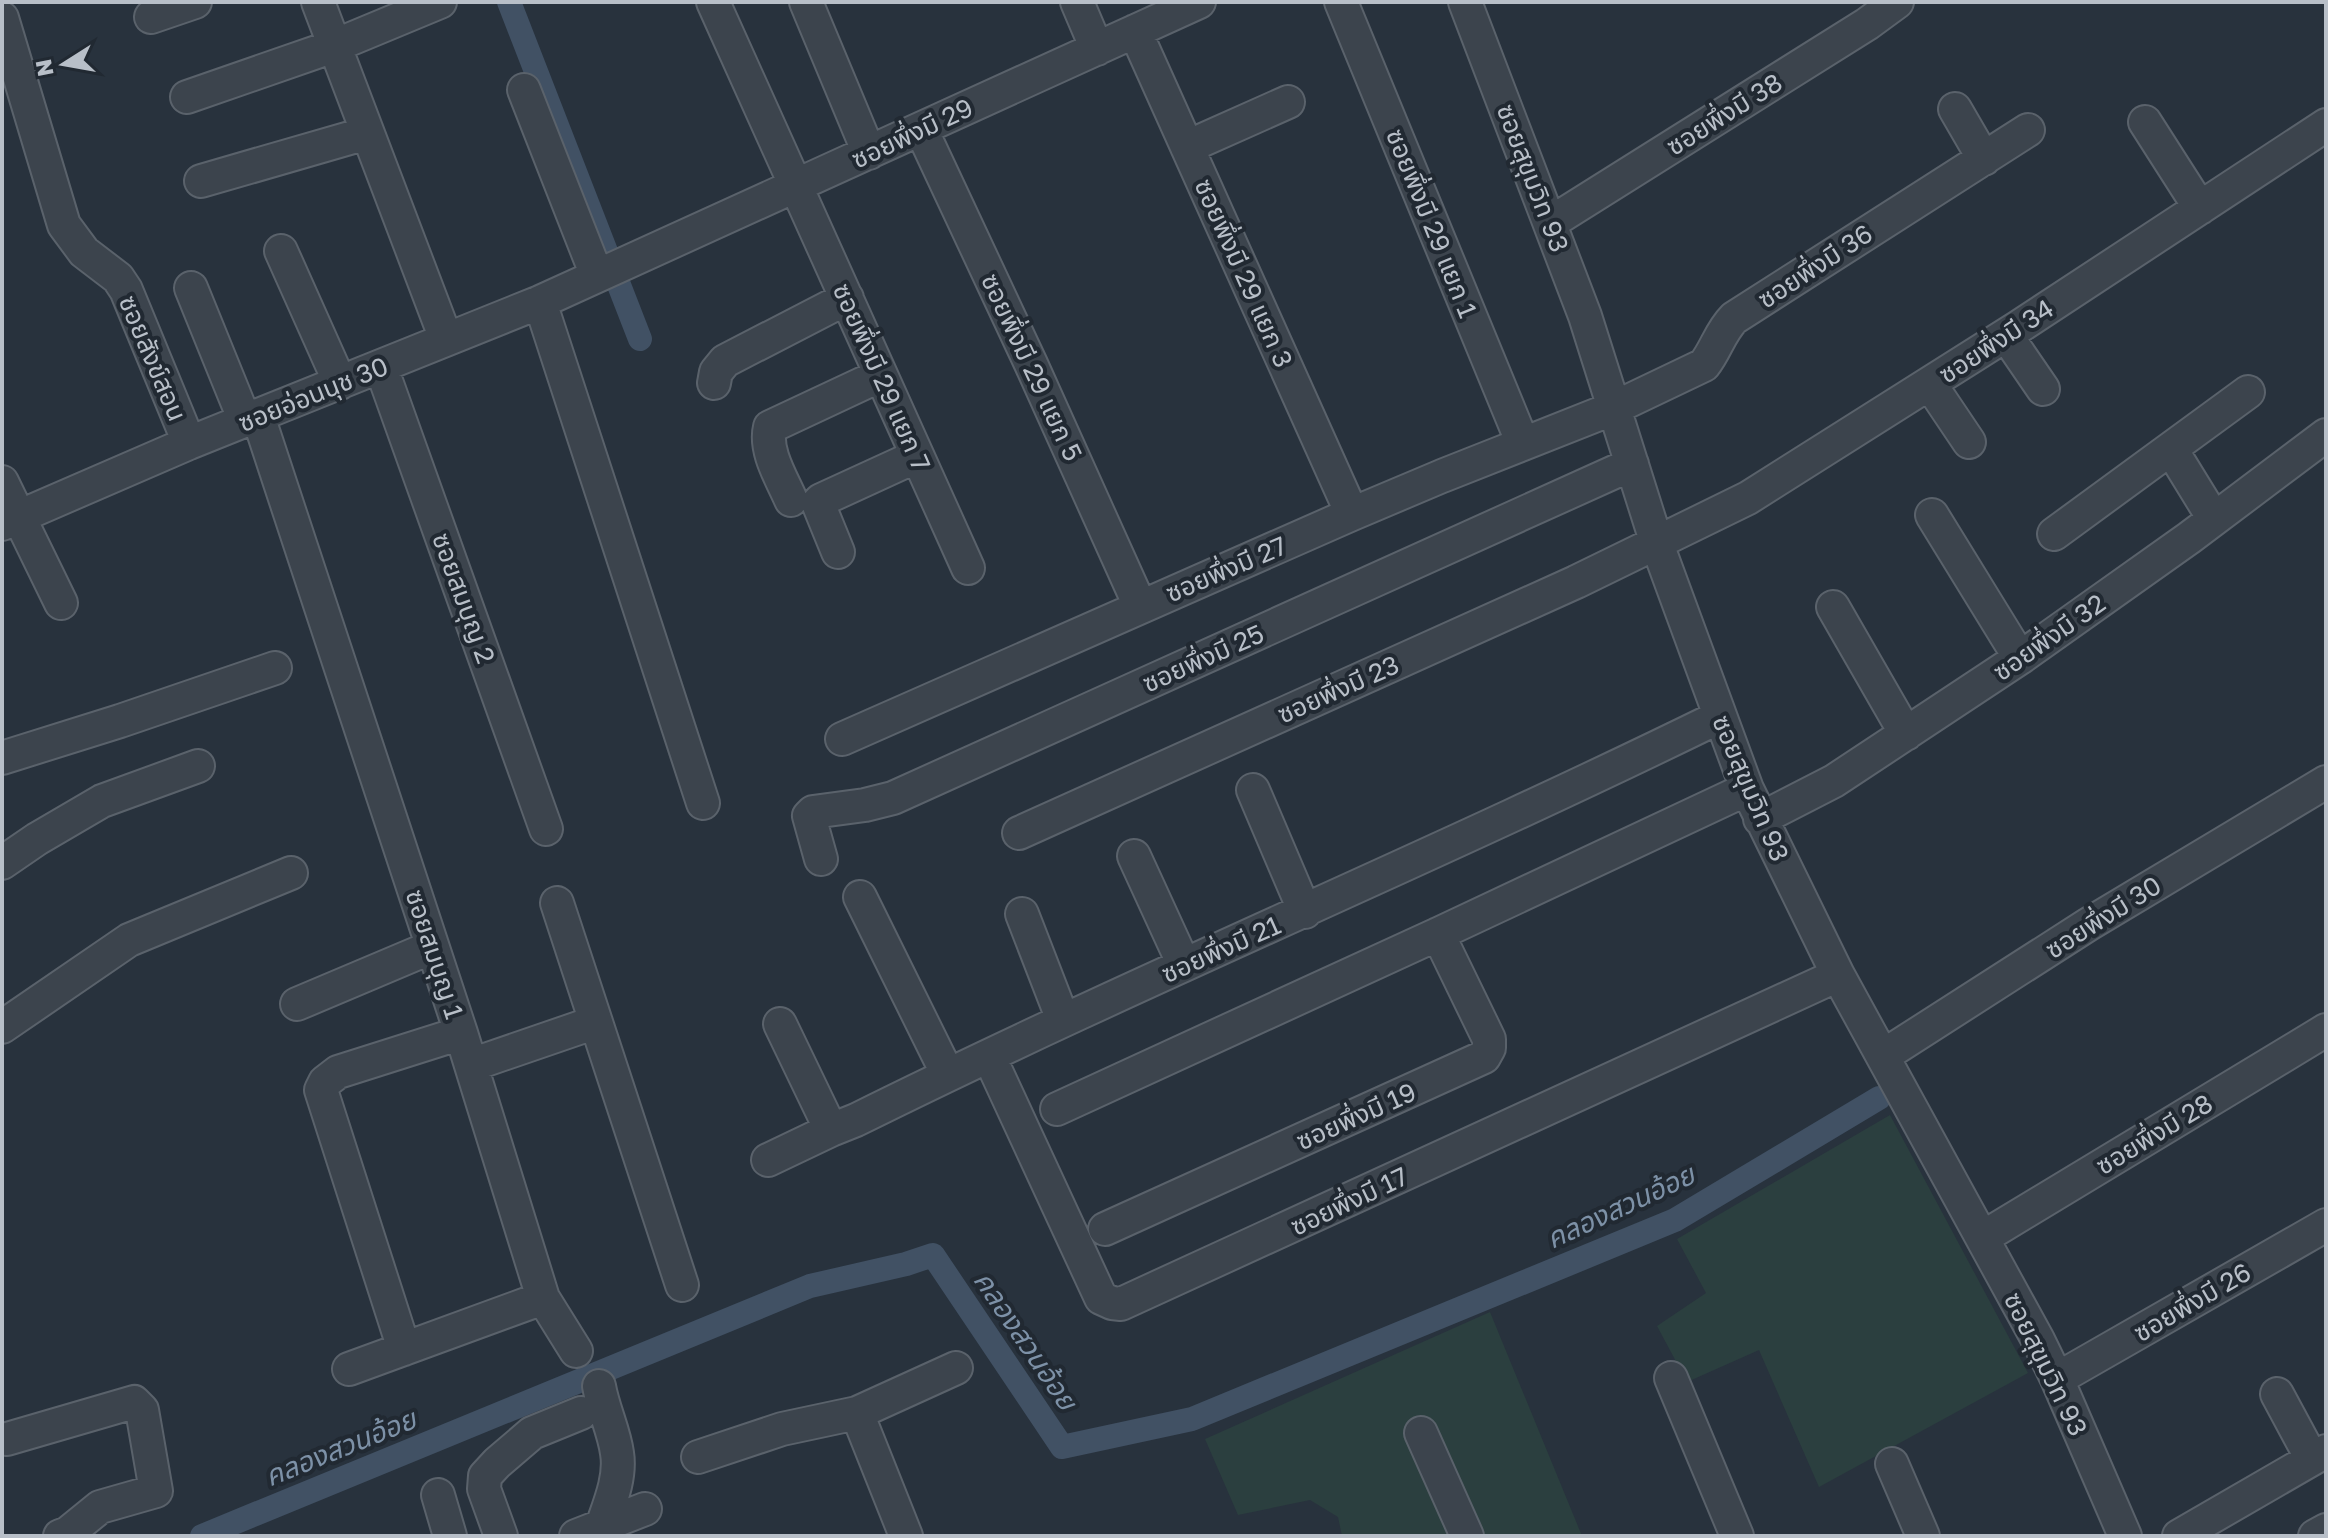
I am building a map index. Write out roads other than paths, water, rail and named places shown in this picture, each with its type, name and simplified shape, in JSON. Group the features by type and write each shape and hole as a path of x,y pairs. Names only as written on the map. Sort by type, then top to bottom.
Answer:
{"street":[{"path":"151,17 195,2"},
{"path":"318,2 446,339"},
{"path":"187,97 334,46 440,2"},
{"name":"ซอยพึ่งมี 29 แยก 7","path":"713,2 968,568"},
{"path":"806,2 869,153"},
{"path":"1077,2 1097,49"},
{"name":"ซอยพึ่งมี 29","path":"609,271 1199,2"},
{"name":"ซอยพึ่งมี 29 แยก 1","path":"1341,2 1523,444"},
{"name":"ซอยสุขุมวิท 93","path":"1465,2 1585,316 1657,544 1747,789 1838,975 2057,1379 2125,1536"},
{"name":"ซอยพึ่งมี 38","path":"1550,223 1867,24 1887,5"},
{"name":"ซอยสังข์สอน","path":"2,18 64,225 84,252 118,278 126,290 189,443"},
{"name":"ซอยพึ่งมี 29 แยก 3","path":"1135,31 1352,514"},
{"path":"524,90 609,271"},
{"path":"1187,147 1288,102"},
{"path":"1955,109 1984,159"},
{"path":"2145,122 2200,208"},
{"name":"ซอยพึ่งมี 34","path":"1657,544 1775,483 2326,125"},
{"name":"ซอยพึ่งมี 29 แยก 5","path":"921,129 1140,606"},
{"name":"ซอยพึ่งมี 36","path":"1614,408 1704,365 1713,355 1725,327 1734,318 2028,130"},
{"path":"201,181 367,133"},
{"path":"281,251 340,383"},
{"name":"ซอยอ่อนนุช 30","path":"11,520 189,443 540,302 609,271"},
{"name":"ซอยสมบุญ 1","path":"191,288 251,418 461,1033 543,1298 576,1351"},
{"path":"714,383 716,372 725,361 847,298"},
{"path":"540,302 703,803"},
{"path":"2006,335 2043,389"},
{"name":"ซอยสมบุญ 2","path":"381,367 546,829"},
{"path":"791,500 772,455 768,435 770,427 881,375"},
{"path":"1930,384 1969,442"},
{"path":"2054,534 2248,392"},
{"name":"ซอยพึ่งมี 27","path":"842,739 1352,514 1614,408"},
{"name":"ซอยพึ่งมี 32","path":"1760,819 1834,781 2020,658 2326,435"},
{"path":"2171,449 2214,519"},
{"path":"838,552 818,503 917,456"},
{"name":"ซอยพึ่งมี 25","path":"821,859 810,824 809,816 813,812 893,798 1632,464"},
{"path":"2,482 11,520 61,603"},
{"path":"1932,515 2020,658"},
{"name":"ซอยพึ่งมี 23","path":"1019,833 1657,544"},
{"path":"1833,607 1906,734"},
{"path":"6,746 120,721 275,668"},
{"name":"ซอยพึ่งมี 21","path":"768,1160 1719,717"},
{"path":"2,863 102,801 198,766"},
{"name":"ซอยพึ่งมี 30","path":"1883,1056 2089,924 2326,782"},
{"path":"1057,1109 1747,789"},
{"path":"1253,790 1305,912"},
{"path":"1134,856 1184,965"},
{"path":"3,1025 129,940 291,873"},
{"path":"860,897 948,1075"},
{"path":"557,903 682,1285"},
{"path":"1022,914 1063,1020"},
{"name":"ซอยพึ่งมี 19","path":"1105,1229 1484,1057 1489,1048 1489,1039 1438,934"},
{"path":"297,1004 432,947"},
{"name":"ซอยพึ่งมี 17","path":"989,1056 1101,1298 1121,1304 1838,975"},
{"path":"471,1065 596,1022"},
{"path":"780,1024 831,1130"},
{"name":"ซอยพึ่งมี 28","path":"1982,1238 2326,1030"},
{"path":"404,1349 321,1090 325,1082 338,1072 461,1033"},
{"name":"ซอยพึ่งมี 26","path":"2057,1379 2326,1225"},
{"path":"349,1369 543,1298"},
{"path":"698,1457 782,1429 857,1413 956,1368"},
{"path":"1671,1378 1737,1536"},
{"path":"589,1531 615,1490 618,1454 599,1386"},
{"path":"2179,1536 2319,1455 2277,1394"},
{"path":"7,1439 134,1402 142,1410 156,1491 100,1507 60,1536"},
{"path":"501,1536 484,1489 485,1476 532,1433 581,1413"},
{"path":"857,1413 906,1536"},
{"path":"1421,1433 1467,1536"},
{"path":"1892,1464 1923,1536"},
{"path":"438,1495 450,1536"},
{"path":"589,1531 645,1509"},
{"path":"2315,1536 2326,1530"}],"waterway":[{"path":"509,2 640,339"},
{"name":"คลองสวนอ้อย","path":"202,1536 810,1286 933,1255 1062,1447 1192,1419 1675,1220 1879,1098"}]}
